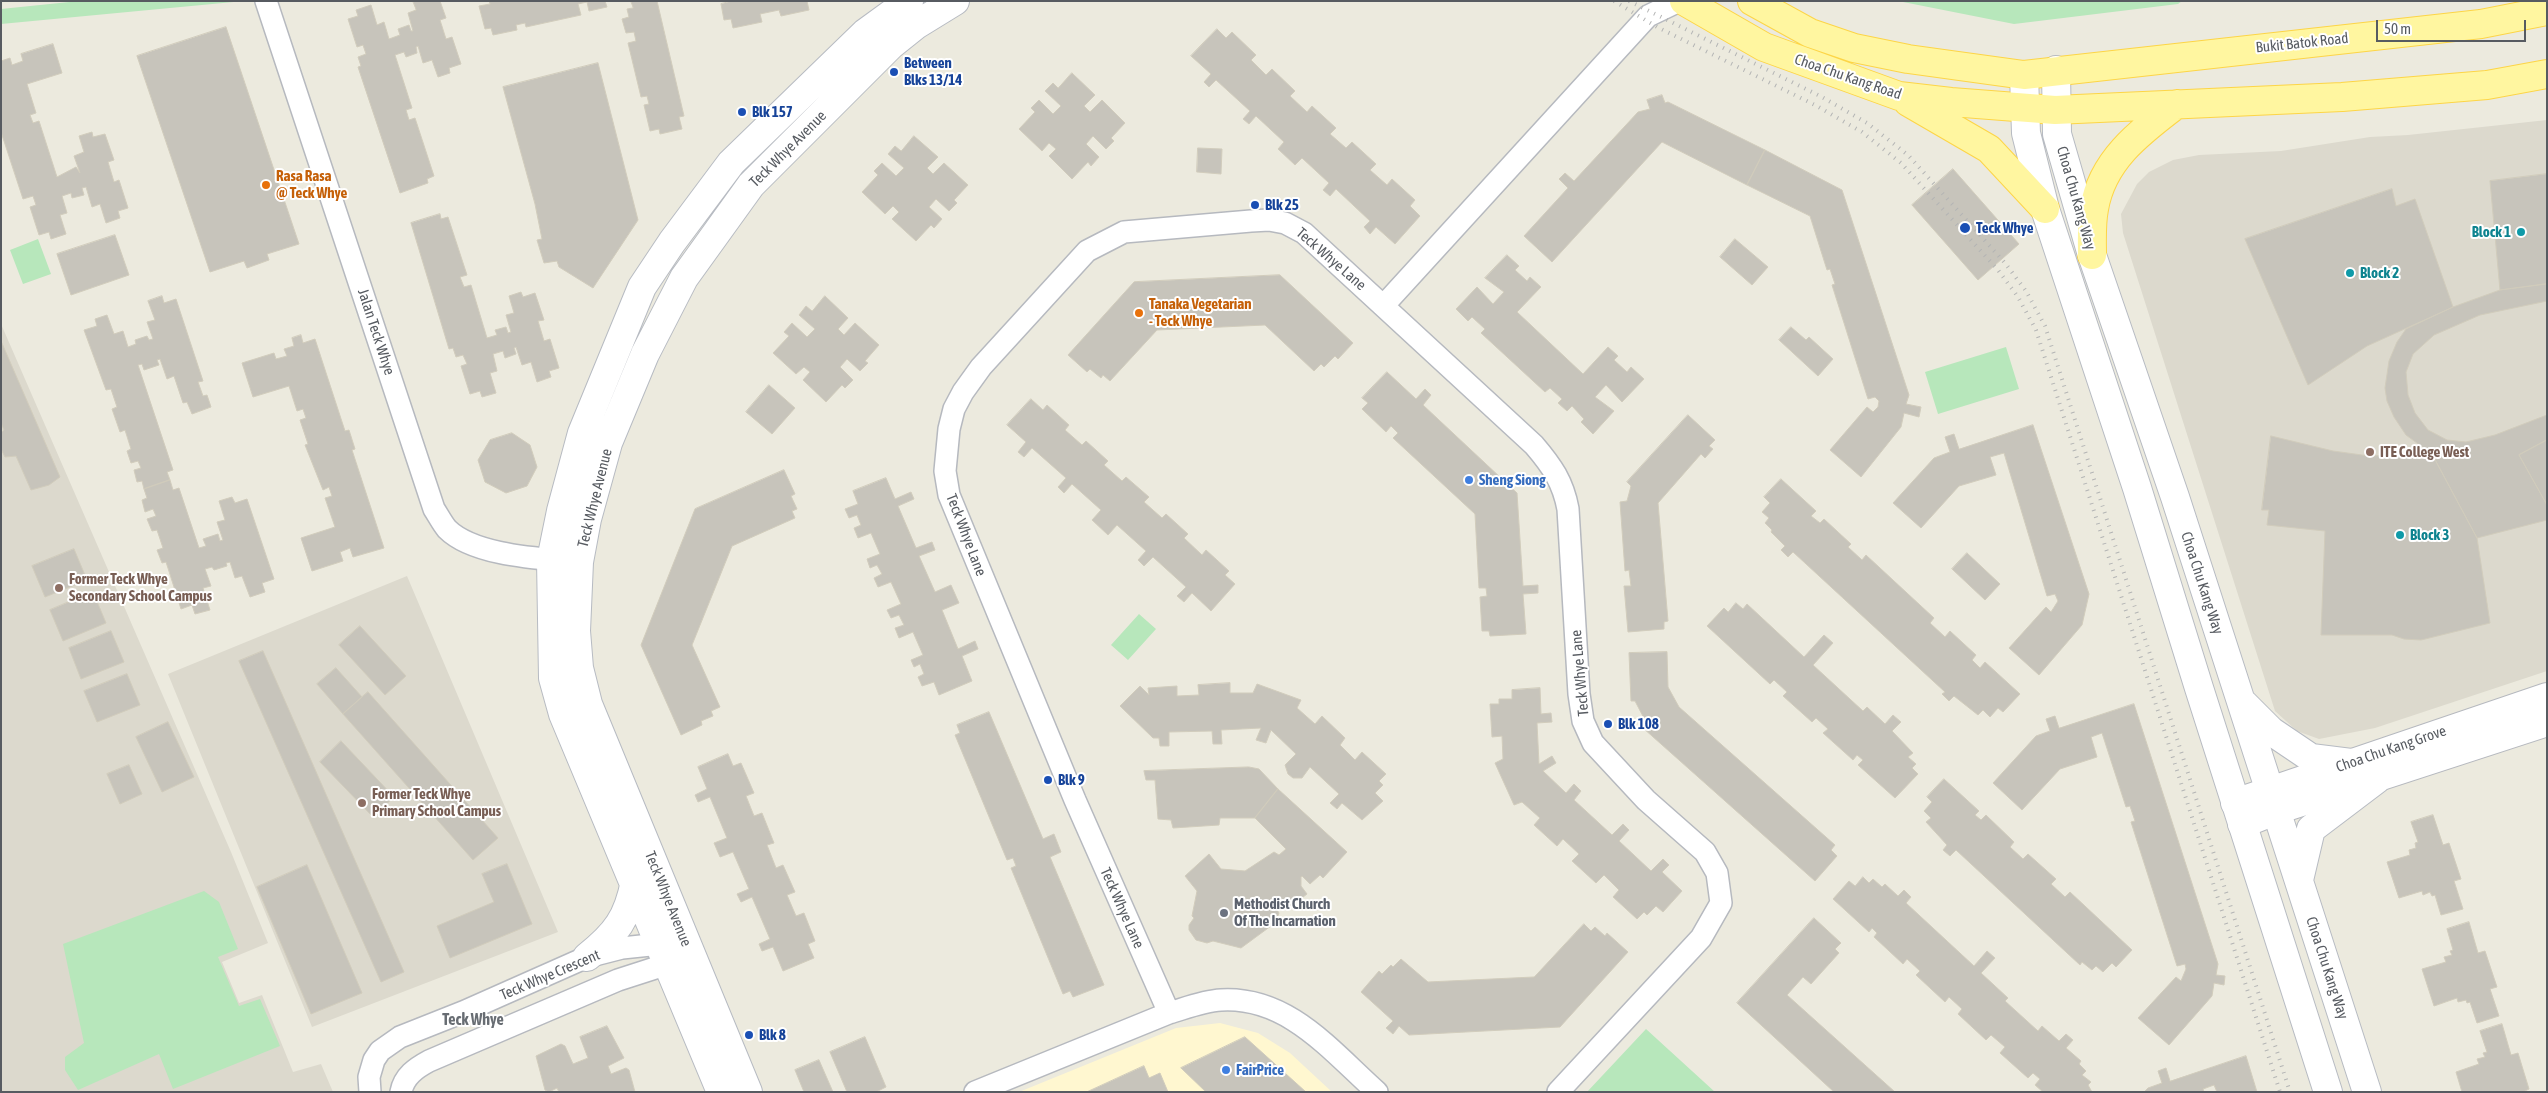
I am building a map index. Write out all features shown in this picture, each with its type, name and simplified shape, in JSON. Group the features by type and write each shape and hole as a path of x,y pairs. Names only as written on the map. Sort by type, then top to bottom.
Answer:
{"main road":[{"name":"Teck Whye Avenue","path":"748,1092 675,950 635,881 563,714 554,678 550,560 560,511 582,433 647,280 672,242 731,162 865,33 909,1"},
{"name":"Teck Whye Avenue","path":"721,1092 675,950 588,704 579,668 576,631 579,562 587,519 608,443 645,354 684,278 751,185 891,45 955,1"},
{"name":"Choa Chu Kang Road","path":"1684,1 1764,47 1899,96 2055,110"},
{"name":"Choa Chu Kang Road","path":"1752,1 1810,33 1854,48 1917,61 2024,75 2056,70"},
{"name":"Bukit Batok Road","path":"2056,70 2481,24 2547,11"},
{"name":"Choa Chu Kang Way","path":"2056,70 2055,110 2057,134 2092,255 2175,497 2367,1092"},
{"path":"2055,110 2342,97 2487,86 2547,74"},
{"name":"Choa Chu Kang Way","path":"2024,75 2026,133 2045,209 2137,488 2238,814 2328,1092"},
{"path":"1899,96 1989,148 2045,209"},
{"path":"2092,255 2094,208 2108,167 2136,135 2177,104"},
{"name":"Choa Chu Kang Grove","path":"2238,814 2274,800 2351,763 2547,697"},
{"path":"2239,699 2271,731 2311,758 2351,763"},
{"name":"Choa Chu Kang Grove","path":"2274,800 2376,779 2547,722"},
{"path":"2299,880 2311,830 2376,779"},
{"path":"587,957 604,943 622,922 630,904 635,881"}],"street":[{"name":"Jalan Teck Whye","path":"266,1 434,509 446,528 464,542 507,554 579,562"},
{"path":"1384,305 1647,8 1679,1"},
{"name":"Teck Whye Lane","path":"1169,1013 1075,800 949,495 945,471 946,447 954,409 962,392 1074,263 1087,251 1124,232 1270,220 1285,223 1304,233 1384,305 1534,445 1563,487 1568,509 1579,694 1583,721 1593,743 1646,800 1706,852 1717,873 1721,903 1701,938 1558,1092"},
{"name":"Teck Whye Crescent","path":"370,1092 369,1077 374,1060 380,1051 400,1037 463,1012 587,957 622,948 675,950"},
{"name":"Teck Whye Crescent","path":"401,1092 403,1084 414,1069 428,1061 618,980 675,950"},
{"path":"975,1092 1169,1013 1221,1000 1250,1000 1278,1010 1300,1022 1376,1092"}],"shaded area":[{"name":"ITE College West","path":"2547,120 2547,671 2375,728 2319,739 2297,731 2275,711 2123,233 2121,214 2137,184 2149,172 2173,160 2199,155 2281,151 2370,137 2408,135"},
{"name":"Former Teck Whye Secondary School Campus","path":"1,324 231,852 268,943 222,962 239,1003 262,995 293,1072 321,1064 333,1092 1,1092"},
{"name":"Former Teck Whye Primary School Campus","path":"407,576 558,932 312,1027 168,674"},
{"path":"1220,1023 1258,1033 1290,1053 1332,1092 1019,1092 1176,1028"}],"green space":[{"path":"79,1 244,1 1,24 1,9"},
{"path":"1898,1 2182,1 2178,4 2014,24"},
{"path":"38,239 51,274 23,284 10,250"},
{"path":"2006,347 2019,389 1938,414 1925,372"},
{"path":"1139,614 1156,629 1128,660 1111,645"},
{"path":"204,891 219,902 238,949 218,957 239,1006 260,999 280,1046 173,1089 159,1054 78,1090 65,1070 65,1057 84,1043 63,944"},
{"path":"1646,1029 1715,1092 1587,1092"}],"building":[{"path":"413,1 440,1 446,18 440,20 446,39 452,37 461,64 449,68 450,73 438,77 432,60 423,63 418,46 416,47 417,53 406,57 404,52 395,55 412,108 406,110 409,120 415,118 434,176 427,179 428,183 400,193 358,67 361,66 358,57 366,54 363,45 357,47 348,19 358,16 356,10 371,5 377,25 384,22 389,39 400,35 398,29 409,25 411,31 413,31 408,13 416,10"},
{"path":"489,1 605,1 607,7 589,11 587,2 578,4 581,15 526,27 525,23 516,25 517,30 493,35 491,28 485,29 479,6 490,4"},
{"path":"631,1 657,1 684,116 679,117 682,129 660,134 659,129 650,131 644,105 649,104 647,96 641,97 628,43 636,41 634,32 626,33 622,19 629,17 627,9 633,8"},
{"path":"732,1 807,1 809,10 781,16 779,10 760,14 762,22 733,28 731,19 724,20 721,4"},
{"path":"226,27 299,244 267,254 269,260 247,268 244,261 210,272 137,56"},
{"path":"1217,29 1226,38 1232,32 1256,55 1251,60 1266,75 1272,69 1295,91 1290,96 1307,112 1312,106 1336,128 1330,134 1346,148 1352,142 1376,164 1370,170 1387,185 1392,179 1415,200 1410,206 1420,216 1395,244 1376,227 1370,234 1364,227 1370,221 1336,189 1330,196 1323,190 1329,183 1302,158 1295,165 1278,149 1284,142 1256,116 1249,124 1243,119 1250,111 1216,80 1209,87 1204,82 1211,74 1191,56"},
{"path":"53,44 62,73 27,84 36,113 30,115 33,123 39,121 57,177 76,167 80,173 74,156 84,152 79,136 92,132 93,137 105,134 114,160 108,162 114,182 119,180 128,208 118,211 120,218 106,223 100,204 92,207 86,187 82,188 84,195 72,198 71,193 62,196 67,213 60,215 66,234 51,239 49,232 39,235 30,207 36,205 33,196 23,199 1,132 1,61 10,58 12,65 23,61 21,54"},
{"path":"598,63 638,220 593,288 559,267 557,261 544,263 537,240 542,239 535,204 503,87"},
{"path":"1072,73 1095,95 1084,106 1090,112 1102,100 1125,123 1111,138 1114,141 1106,149 1093,136 1086,144 1099,157 1091,166 1088,162 1072,179 1049,156 1056,149 1049,143 1042,151 1019,129 1035,112 1031,108 1039,100 1053,114 1061,106 1045,91 1053,83 1058,88"},
{"path":"1662,95 1665,103 1668,102 1765,150 1747,185 1662,142 1552,262 1524,236 1568,188 1559,179 1565,173 1574,181 1638,112 1650,109 1647,100"},
{"path":"914,136 938,157 927,168 933,174 944,163 968,185 954,200 957,203 949,211 936,199 929,207 942,219 934,228 931,225 916,241 892,219 899,212 893,206 885,214 862,192 878,175 874,171 882,163 896,176 904,168 888,154 895,146 901,151"},
{"path":"1198,148 1222,149 1221,174 1197,172"},
{"path":"1765,150 1842,190 1909,395 1906,404 1921,407 1919,417 1904,413 1901,427 1861,477 1830,450 1867,407 1873,412 1878,407 1879,401 1875,397 1868,399 1832,285 1835,284 1830,269 1827,270 1810,216 1747,185"},
{"path":"1953,169 2019,244 1978,280 1912,205"},
{"name":"Block 1","path":"2547,174 2547,284 2500,290 2490,181"},
{"name":"Block 2","path":"2392,189 2396,206 2415,199 2453,307 2367,346 2308,385 2245,239"},
{"path":"440,214 441,219 448,217 467,275 460,277 464,287 471,285 487,338 497,335 495,330 506,327 508,333 511,332 506,315 514,313 509,296 521,292 523,297 535,293 544,320 538,321 544,341 550,339 559,368 549,371 551,377 537,382 531,362 522,365 516,347 514,348 516,354 505,358 503,351 493,354 497,371 490,373 496,393 482,397 480,391 470,394 461,366 467,364 463,355 456,357 453,348 449,349 411,223"},
{"path":"115,235 129,275 71,295 57,254"},
{"path":"1735,239 1768,267 1752,285 1720,257"},
{"path":"1507,255 1519,266 1515,270 1527,281 1530,277 1541,287 1517,312 1583,374 1608,347 1618,356 1614,360 1627,372 1631,367 1644,379 1622,402 1606,385 1595,397 1614,411 1593,434 1581,422 1584,419 1572,406 1567,411 1558,403 1562,399 1550,388 1545,392 1481,333 1485,329 1472,317 1468,321 1456,309 1477,287 1493,304 1504,292 1485,278"},
{"path":"1280,275 1353,343 1338,359 1335,356 1324,367 1321,364 1314,371 1265,325 1157,330 1110,381 1103,375 1101,378 1090,369 1087,372 1068,355 1134,282"},
{"path":"2547,284 2547,301 2480,315 2434,335 2413,354 2406,372 2408,395 2415,413 2428,430 2447,440 2466,442 2495,435 2547,415 2547,440 2519,455 2547,505 2547,520 2477,538 2432,454 2406,435 2394,417 2387,401 2385,388 2389,361 2397,342 2406,329 2453,307 2500,290"},
{"path":"162,296 164,303 176,299 203,381 198,382 203,396 207,395 211,407 192,414 187,402 183,403 174,376 167,379 160,359 157,360 159,365 144,370 142,364 138,365 173,470 167,472 170,480 144,489 142,481 137,482 134,470 141,468 138,461 131,463 127,451 131,449 125,430 120,432 112,409 117,407 111,389 106,390 84,330 97,326 95,319 107,315 114,334 123,331 128,347 136,344 135,340 147,336 149,340 153,339 147,322 155,320 148,301"},
{"path":"825,296 848,318 838,329 844,335 855,323 879,345 865,361 868,363 860,371 847,359 840,367 853,380 845,388 842,385 826,402 803,380 810,372 804,367 796,374 773,353 789,336 784,332 792,323 807,337 815,329 799,315 806,306 812,311"},
{"path":"1791,327 1806,340 1809,337 1833,359 1818,376 1779,340"},
{"path":"301,335 303,343 315,339 345,431 349,430 355,449 352,450 384,548 353,557 350,548 340,552 343,561 312,571 301,538 335,527 325,498 332,496 329,487 323,490 305,445 308,444 300,420 306,418 303,409 297,411 289,386 253,397 242,363 274,353 276,359 287,356 284,349 294,346 292,338"},
{"path":"1,341 60,477 49,485 31,490 16,456 5,457 1,449 1,433 4,430 1,423"},
{"path":"1387,372 1416,399 1425,389 1431,395 1423,405 1517,493 1523,586 1538,585 1538,593 1523,594 1526,634 1490,636 1489,631 1482,631 1480,597 1487,596 1486,588 1479,588 1475,514 1393,438 1398,433 1391,426 1386,432 1362,409 1368,403 1362,398"},
{"path":"769,385 795,408 772,434 746,412"},
{"path":"1031,399 1043,410 1047,405 1069,425 1065,430 1082,445 1086,441 1108,461 1104,465 1122,481 1126,477 1149,497 1144,502 1162,518 1166,514 1188,534 1184,538 1202,555 1206,550 1229,571 1225,575 1235,584 1211,611 1192,593 1184,602 1177,596 1186,587 1153,557 1144,566 1138,560 1146,551 1117,525 1108,535 1092,520 1101,510 1072,484 1064,493 1058,487 1066,478 1032,448 1024,457 1018,452 1026,442 1007,425"},
{"path":"1688,415 1715,440 1709,446 1713,449 1705,458 1701,454 1658,503 1668,621 1664,622 1664,629 1628,632 1624,586 1631,586 1629,570 1625,571 1620,502 1627,501 1631,486 1627,482"},
{"path":"2033,425 2089,594 2082,625 2039,675 2009,648 2046,607 2051,612 2058,601 2055,594 2047,596 2004,453 1990,457 1996,475 1959,486 1921,528 1893,503 1934,458 1950,452 1945,437 1954,434 1959,449"},
{"path":"512,433 530,445 537,467 527,486 506,493 485,482 478,460 490,440"},
{"name":"Block 3","path":"2271,436 2333,451 2369,456 2432,454 2477,538 2490,623 2421,640 2404,639 2392,635 2321,635 2325,531 2267,525 2269,510 2262,510"},
{"path":"2547,440 2547,505 2519,455"},
{"path":"784,470 795,494 791,496 797,509 792,511 795,518 732,546 692,645 720,707 711,711 713,716 701,721 702,725 681,735 641,645 695,509"},
{"path":"886,478 895,499 911,492 914,499 898,506 916,548 932,542 935,550 919,556 935,592 951,585 959,603 942,610 958,649 975,641 978,649 962,656 972,681 939,695 934,682 922,686 918,677 924,674 920,664 914,667 911,660 923,655 913,632 899,638 895,628 904,625 899,615 891,618 887,610 901,604 891,582 878,587 874,578 882,574 877,565 870,568 867,559 880,554 871,533 858,538 854,528 861,525 857,515 849,518 845,509 858,504 853,491"},
{"path":"1781,479 1816,511 1811,516 1820,523 1824,519 1851,544 1848,547 1862,560 1866,555 1934,618 1930,623 1945,637 1950,631 1976,655 1972,660 1980,668 1985,662 2020,694 2003,712 1998,708 1990,717 1983,710 1978,715 1954,696 1949,701 1942,694 1945,692 1793,552 1788,557 1781,550 1785,546 1771,532 1772,530 1765,523 1769,518 1762,512 1770,503 1764,497"},
{"path":"170,480 173,490 179,488 199,548 206,546 203,539 218,534 220,541 223,540 217,522 225,520 219,501 232,497 235,503 247,499 274,579 262,583 265,592 250,597 242,576 235,578 230,562 226,563 227,566 214,570 212,567 205,569 211,586 203,588 210,610 195,614 192,605 181,609 166,562 162,563 157,550 163,548 157,530 152,531 147,519 156,516 153,509 145,512 142,500 147,498 144,489"},
{"path":"74,549 87,580 45,597 32,566"},
{"path":"1967,553 2000,584 1985,600 1952,569"},
{"path":"93,592 106,623 63,641 50,610"},
{"path":"1736,603 1743,609 1747,604 1804,657 1824,635 1833,643 1813,665 1863,711 1867,707 1885,724 1893,715 1901,722 1892,731 1913,753 1908,757 1916,764 1912,768 1918,774 1895,798 1858,765 1863,760 1857,755 1853,760 1823,733 1828,729 1816,718 1812,722 1783,696 1787,692 1774,680 1770,684 1707,626 1724,608 1728,612"},
{"path":"360,626 406,676 385,695 339,645"},
{"path":"111,631 124,662 81,679 69,648"},
{"path":"263,651 404,972 381,982 239,661"},
{"path":"1667,652 1668,687 1679,707 1835,845 1831,850 1837,856 1815,881 1643,728 1647,724 1635,701 1631,701 1629,653"},
{"path":"336,668 362,697 343,714 317,684"},
{"path":"127,674 140,705 97,722 84,691"},
{"path":"1230,683 1230,693 1253,693 1257,684 1301,700 1297,708 1315,724 1322,716 1345,738 1340,745 1355,760 1362,752 1386,774 1379,781 1383,785 1375,793 1383,801 1362,820 1342,803 1337,809 1330,803 1339,794 1310,767 1302,778 1293,778 1288,774 1285,765 1296,754 1271,730 1266,743 1256,740 1261,728 1221,730 1222,744 1213,744 1212,731 1169,732 1169,746 1160,746 1159,738 1153,738 1120,706 1140,686 1149,695 1148,688 1177,686 1177,696 1199,695 1198,685"},
{"path":"1540,688 1541,714 1551,713 1552,722 1537,723 1539,764 1552,756 1556,763 1543,771 1566,793 1574,784 1581,791 1574,800 1612,835 1623,824 1629,830 1619,841 1651,871 1663,859 1669,865 1662,872 1682,891 1663,912 1656,906 1647,915 1644,912 1637,919 1613,897 1619,890 1604,875 1596,883 1572,861 1579,854 1563,839 1557,846 1534,825 1540,818 1522,802 1514,805 1495,763 1503,759 1502,736 1492,737 1490,704 1499,704 1499,699 1512,699 1512,690"},
{"path":"368,692 498,838 473,860 343,714"},
{"path":"2134,704 2218,964 2216,975 2225,976 2224,985 2214,983 2212,996 2169,1045 2138,1018 2176,977 2181,981 2186,969 2185,964 2177,966 2131,822 2135,821 2130,806 2126,807 2102,733 2091,737 2097,757 2060,769 2022,810 1993,783 2036,736 2050,731 2046,719 2055,716 2059,728"},
{"path":"989,712 1043,839 1054,834 1061,852 1050,857 1104,985 1073,997 1070,991 1063,994 1011,868 1016,866 1013,858 1007,860 955,735 960,733 957,725"},
{"path":"168,722 194,777 162,792 136,737"},
{"path":"341,741 394,797 373,817 320,762"},
{"path":"728,754 733,766 741,763 754,793 746,796 754,816 762,813 774,843 767,845 776,868 783,865 795,892 787,895 796,916 804,913 815,941 808,944 814,958 783,971 773,947 762,951 759,944 770,939 752,897 741,902 737,894 749,889 733,852 720,857 714,843 727,838 710,797 698,802 695,795 707,789 698,767"},
{"path":"129,765 142,794 120,804 107,774"},
{"path":"1249,767 1259,769 1278,789 1255,818 1220,818 1219,825 1173,828 1171,820 1158,819 1155,780 1146,780 1144,771"},
{"path":"1944,779 1979,811 1975,815 1981,820 1986,815 2014,842 2010,847 2023,859 2028,854 2056,879 2051,884 2065,897 2070,892 2132,950 2116,967 2112,963 2103,972 2096,966 2092,970 2082,962 2080,965 1956,850 1950,856 1943,850 1947,845 1926,822 1931,818 1924,811 1932,802 1927,797"},
{"path":"1278,789 1347,852 1323,878 1320,875 1310,884 1302,876 1301,886 1307,894 1289,908 1282,907 1278,902 1274,905 1279,913 1275,923 1241,948 1213,941 1207,943 1196,940 1189,930 1189,925 1194,918 1192,916 1197,891 1185,876 1209,854 1221,869 1245,871 1274,852 1279,855 1286,849 1255,818"},
{"path":"2433,815 2443,845 2449,843 2461,879 2454,881 2463,909 2441,915 2435,895 2432,896 2430,892 2423,895 2422,891 2399,898 2387,862 2410,855 2409,850 2416,848 2415,843 2418,842 2411,822"},
{"path":"507,864 532,924 450,958 437,926 494,902 482,874"},
{"path":"307,865 362,993 311,1014 257,887"},
{"path":"1863,877 1869,883 1873,879 1882,887 1885,884 1898,896 1904,890 1911,897 1906,903 1974,966 1987,951 1995,958 1981,973 2008,998 2005,1001 2038,1031 2042,1026 2059,1041 2066,1034 2073,1040 2066,1048 2081,1061 2079,1064 2086,1071 2082,1075 2091,1082 2088,1085 2092,1092 2043,1092 2035,1085 2040,1079 2033,1073 2028,1078 2000,1053 2005,1047 1991,1035 1986,1040 1958,1014 1962,1009 1949,997 1945,1002 1916,975 1920,971 1907,959 1903,964 1874,937 1877,933 1872,928 1869,932 1833,899 1849,881 1855,886"},
{"path":"1814,918 1841,943 1835,949 1839,953 1811,984 1803,977 1787,995 1895,1092 1834,1092 1737,1003"},
{"path":"2469,922 2478,953 2485,951 2497,987 2490,989 2499,1016 2477,1023 2470,1002 2467,1003 2466,1000 2458,1002 2457,998 2434,1006 2422,969 2446,962 2444,957 2452,955 2450,951 2453,950 2447,929"},
{"path":"1584,924 1591,931 1595,927 1605,936 1607,933 1628,952 1560,1027 1409,1035 1399,1026 1393,1034 1386,1028 1393,1021 1361,992 1379,971 1382,974 1401,959 1428,982 1534,977"},
{"path":"2502,1024 2511,1055 2518,1053 2529,1089 2523,1092 2462,1092 2456,1072 2479,1064 2477,1059 2485,1057 2483,1053 2487,1052 2480,1031"},
{"path":"607,1026 624,1058 608,1066 611,1074 626,1068 629,1070 635,1092 559,1092 557,1088 549,1092 545,1090 536,1056 561,1044 565,1046 573,1064 588,1058 580,1037"},
{"path":"865,1037 886,1087 876,1092 847,1092 830,1052"},
{"path":"1245,1037 1306,1092 1206,1092 1181,1068"},
{"path":"2246,1056 2257,1092 2217,1092 2214,1085 2203,1089 2204,1092 2144,1092 2148,1088 2162,1083 2158,1071 2166,1068 2170,1081"},
{"path":"819,1060 833,1092 804,1092 795,1070"},
{"path":"1144,1066 1149,1078 1160,1073 1168,1092 1087,1092"}],"railway":[{"path":"1614,1 1657,27 1817,106 1862,132 1901,163 1998,270 2018,297 2036,330 2280,1092"},
{"path":"1629,1 1820,96 1867,123 1908,155 2005,263 2026,291 2045,326 2290,1092"}],"place":[{"name":"Between Blks 13/14","path":"894,72"},
{"name":"Blk 157","path":"742,112"},
{"name":"Rasa Rasa @ Teck Whye","path":"266,185"},
{"name":"Blk 25","path":"1255,205"},
{"name":"Teck Whye","path":"1965,228"},
{"name":"Block 1","path":"2521,232"},
{"name":"Block 2","path":"2350,273"},
{"name":"Tanaka Vegetarian - Teck Whye","path":"1139,313"},
{"name":"ITE College West","path":"2370,452"},
{"name":"Sheng Siong","path":"1469,480"},
{"name":"Block 3","path":"2400,535"},
{"name":"Former Teck Whye Secondary School Campus","path":"59,588"},
{"name":"Blk 108","path":"1608,724"},
{"name":"Blk 9","path":"1048,780"},
{"name":"Former Teck Whye Primary School Campus","path":"362,803"},
{"name":"Methodist Church Of The Incarnation","path":"1224,913"},
{"name":"Blk 8","path":"749,1035"},
{"name":"FairPrice","path":"1226,1070"}],"district":[{"name":"Teck Whye","path":"473,1020"}]}
